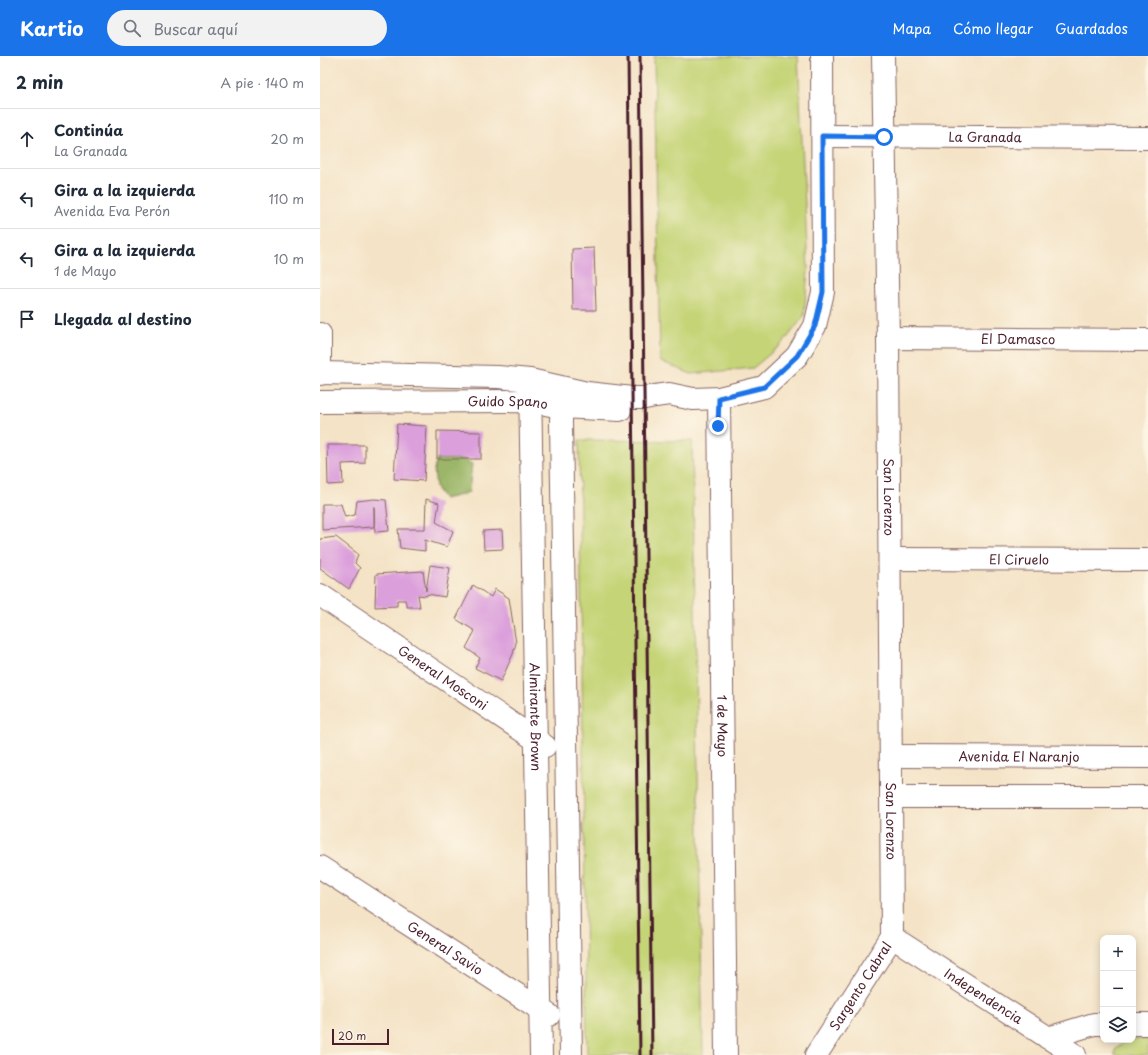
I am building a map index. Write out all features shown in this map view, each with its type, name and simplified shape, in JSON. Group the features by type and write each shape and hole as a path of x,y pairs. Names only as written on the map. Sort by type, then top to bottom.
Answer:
{"street":[{"name":"Guido Spano","path":"320,402 530,401 561,397 645,411 671,409 693,399 719,398 764,387 797,356 815,326 823,292 822,56"},
{"name":"San Lorenzo","path":"883,56 888,338 892,937"},
{"name":"La Granada","path":"822,136 1148,138"},
{"path":"320,334 320,374"},
{"name":"El Damasco","path":"888,338 1148,340"},
{"name":"Guido Spano","path":"320,374 498,377 530,380 561,397"},
{"name":"Almirante Brown","path":"530,380 541,1055"},
{"path":"561,397 571,1055"},
{"name":"1 de Mayo","path":"719,398 726,1055"},
{"name":"El Ciruelo","path":"890,559 1148,560"},
{"name":"General Mosconi","path":"320,595 566,760"},
{"name":"Avenida El Naranjo","path":"891,756 1148,757"},
{"path":"891,796 1148,797"},
{"name":"General Savio","path":"320,867 570,1028"},
{"name":"Independencia","path":"892,937 1075,1055"},
{"name":"Sargento Cabral","path":"816,1055 892,937"},
{"path":"1048,1038 1094,1024 1100,1024"},
{"path":"1136,1024 1148,1024"}],"green space":[{"path":"654,56 798,56 808,270 804,316 784,342 753,368 691,374 660,361"},
{"path":"579,440 692,441 703,1055 587,1055"},
{"path":"437,459 464,459 472,464 469,492 444,499 436,488 434,469"},
{"path":"1136,1039 1148,1039 1148,1055 1115,1055 1115,1050 1123,1043 1136,1043"}],"building":[{"path":"594,248 596,310 573,310 572,249"},
{"path":"397,424 427,426 424,481 394,479"},
{"path":"437,431 481,432 481,459 437,459"},
{"path":"327,445 365,445 365,463 342,464 343,484 328,485"},
{"path":"374,499 386,500 389,531 375,532 374,506 374,527 322,530 322,504 341,504 345,517 355,515 357,501"},
{"path":"426,499 439,503 436,522 453,531 447,547 425,540 425,551 400,548 398,529 425,529"},
{"path":"502,530 503,549 484,550 483,531"},
{"path":"336,537 358,554 355,563 360,568 349,589 320,568 320,539"},
{"path":"430,565 450,568 445,597 427,594 427,596 418,595 420,607 407,607 405,600 397,600 397,606 375,607 376,574 423,571 426,591"},
{"path":"473,585 491,597 495,589 509,598 516,643 513,654 501,681 475,668 480,658 466,648 475,631 456,619"}],"railway":[{"path":"628,56 640,1055"},
{"path":"640,56 652,1055"}],"route":[{"path":"718,426 719,398 764,387 797,356 815,326 823,292 822,136 884,137"}]}
